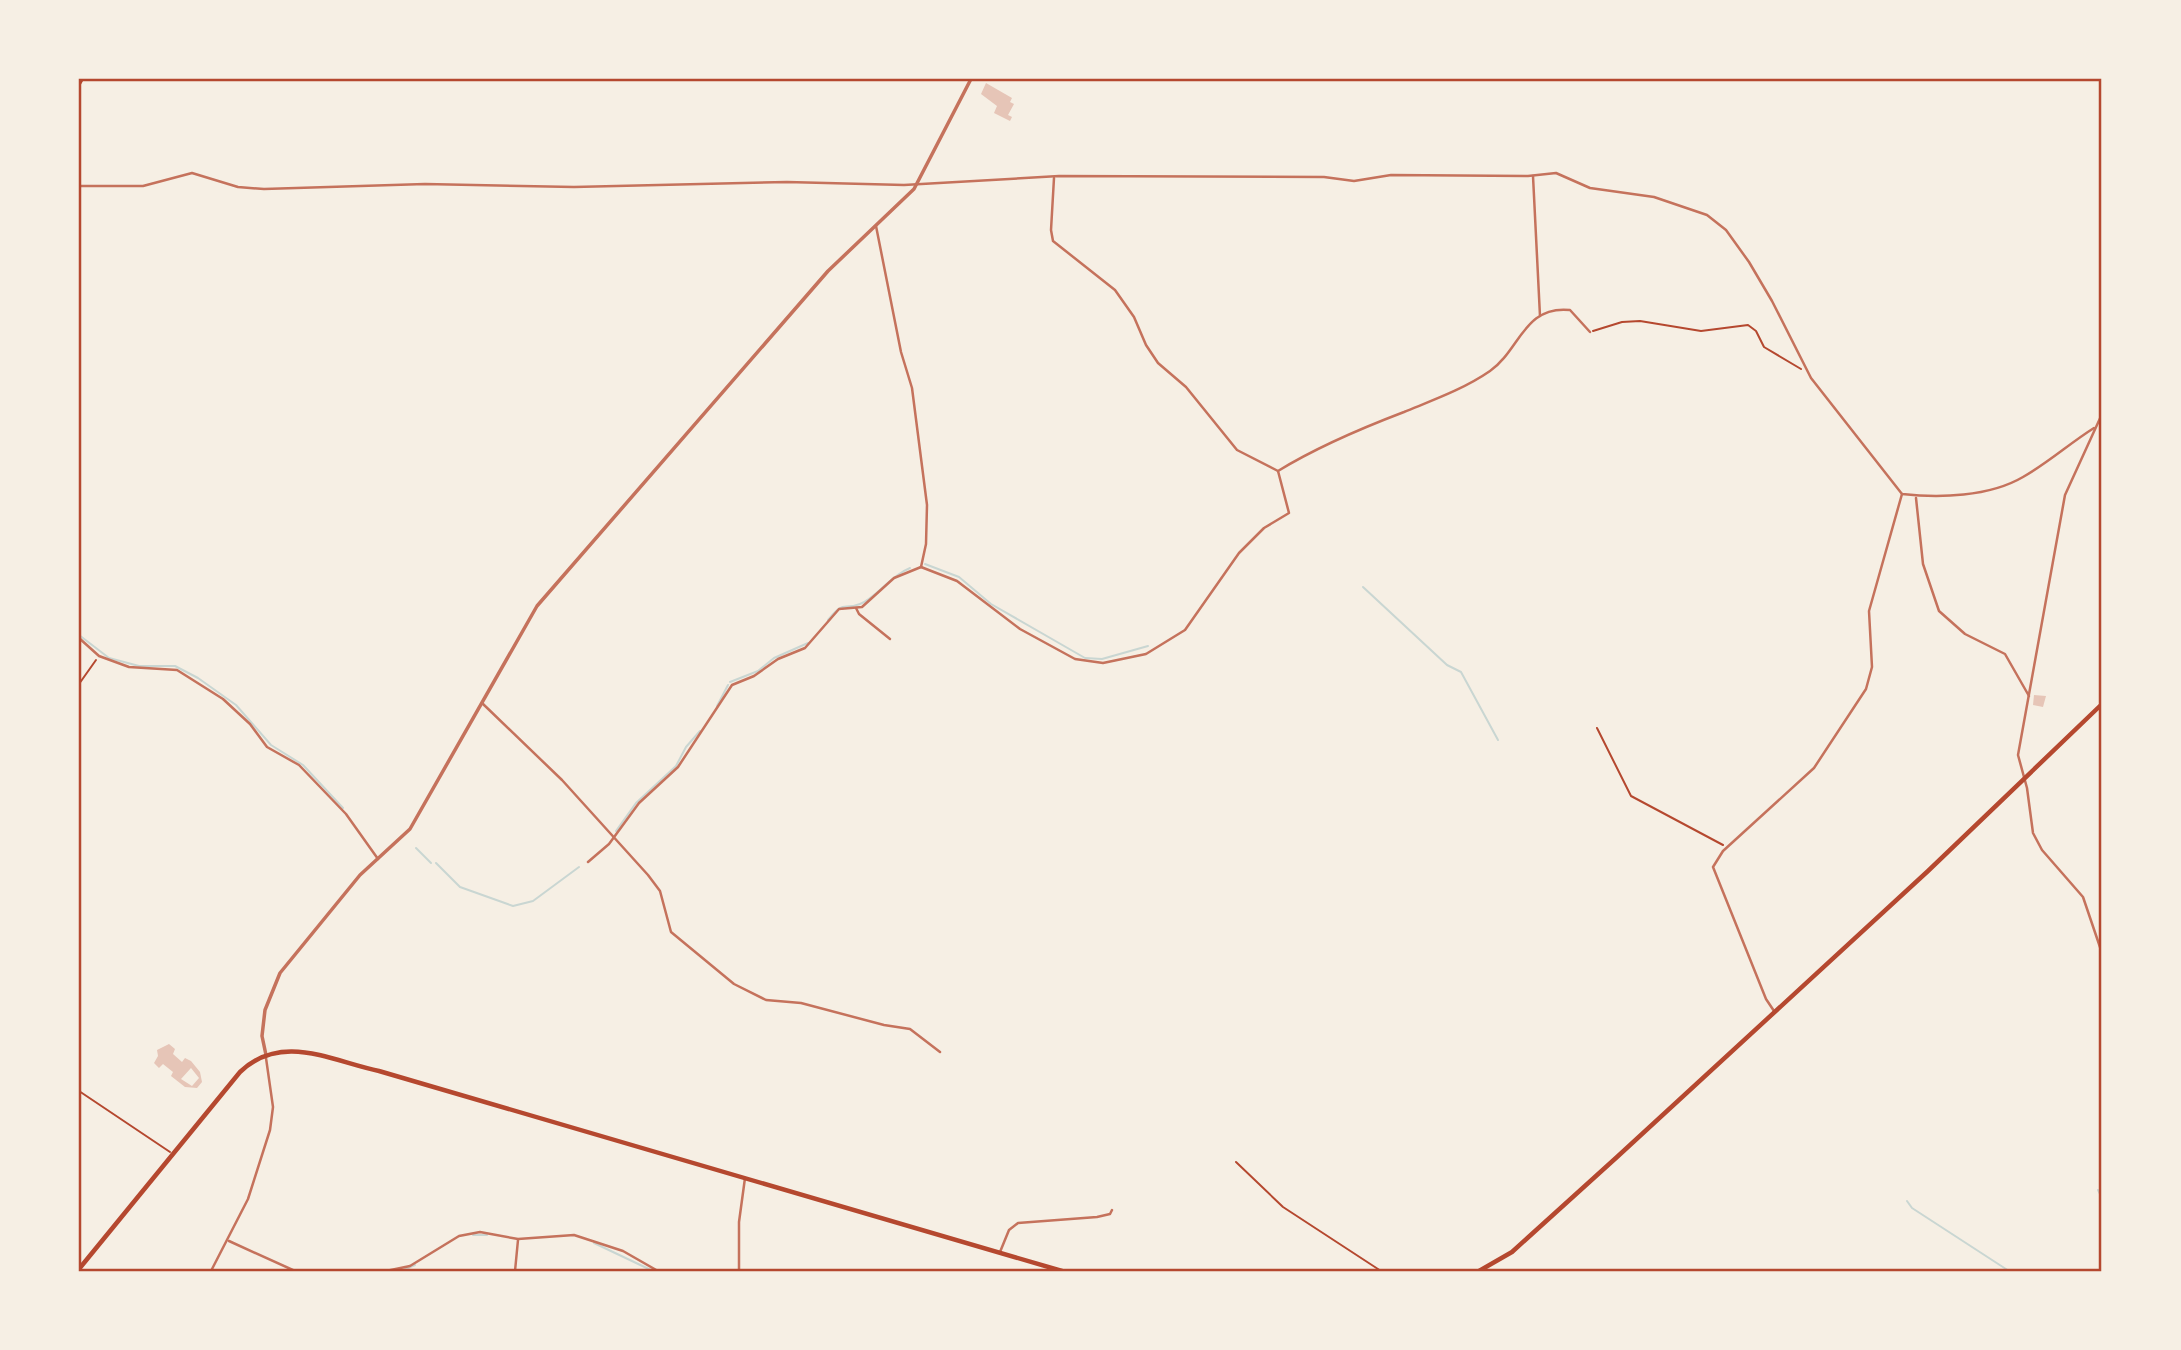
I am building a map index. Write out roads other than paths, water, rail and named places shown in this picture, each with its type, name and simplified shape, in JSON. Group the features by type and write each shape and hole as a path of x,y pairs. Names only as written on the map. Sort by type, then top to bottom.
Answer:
{"main road":[{"path":"1479,1271 1512,1252 1594,1178 2024,782 2102,704"},
{"path":"79,1269 240,1072 266,1055 289,1050 306,1052 745,1178 1047,1269 1062,1271"}],"street":[{"path":"211,1271 229,1241 255,1180 270,1130 272,1107 263,1024 268,996 276,978 360,875 413,824 531,616 565,571 828,271 918,184 971,79"},
{"path":"79,186 143,186 192,173 250,189 425,184 574,187 787,182 918,184 1054,178 1324,177 1354,181 1414,175 1534,176 1556,173 1595,189 1670,202 1713,219 1728,233 1766,288 1808,373 1902,494 1916,498 2007,485 2039,467 2094,428"},
{"path":"1534,176 1540,317"},
{"path":"588,862 614,838 636,806 678,767 732,685 754,676 778,659 802,650 839,610 846,606 862,607 899,575 921,567 957,581 1020,629 1075,659 1096,664 1124,660 1157,649 1185,630 1239,553 1264,527 1289,513 1278,471 1237,450 1186,387 1156,359 1134,317 1115,290 1053,241 1051,230 1054,178"},
{"path":"875,224 901,352 912,388 927,505 926,544 921,567"},
{"path":"1278,471 1474,381 1498,365 1524,327 1556,309 1570,310 1590,332"},
{"path":"2102,414 2065,495 2018,755 2038,843 2083,897 2102,953"},
{"path":"1774,1012 1714,871 1715,860 1814,768 1866,689 1872,667 1869,611 1902,494"},
{"path":"1916,498 1923,564 1939,611 1965,634 2005,654 2029,696"},
{"path":"856,608 859,614 890,639"},
{"path":"79,638 99,656 130,667 177,670 223,699 250,724 267,747 299,765 346,814 378,859"},
{"path":"482,702 570,788 658,887 671,932 727,980 766,1000 795,1002 884,1025 910,1028 940,1052"},
{"path":"745,1178 739,1222 737,1270 753,1271"},
{"path":"1000,1253 1009,1230 1018,1223 1097,1217 1110,1214 1112,1210"},
{"path":"386,1271 410,1266 465,1234 496,1233 518,1239 561,1234 584,1237 622,1251 659,1271"},
{"path":"515,1271 518,1239"},
{"path":"229,1241 295,1271"}],"waterway":[{"path":"925,564 959,577 991,604 1085,658 1102,659 1148,646"},
{"path":"828,620 841,608 866,601 910,568"},
{"path":"1363,587 1447,665 1461,672 1498,740"},
{"path":"79,635 109,658 139,666 175,666 198,678 236,705 271,745 303,765 343,808"},
{"path":"730,682 758,671 774,658 808,643"},
{"path":"717,706 728,685"},
{"path":"616,831 636,803 676,766 686,747 700,731"},
{"path":"416,848 431,863"},
{"path":"436,863 460,887 513,906 533,901 579,867"},
{"path":"2098,1190 2102,1198"},
{"path":"1907,1201 1912,1208 2009,1271"},
{"path":"473,1235 487,1235"},
{"path":"594,1243 653,1271"},
{"path":"401,1271 415,1265"}]}
